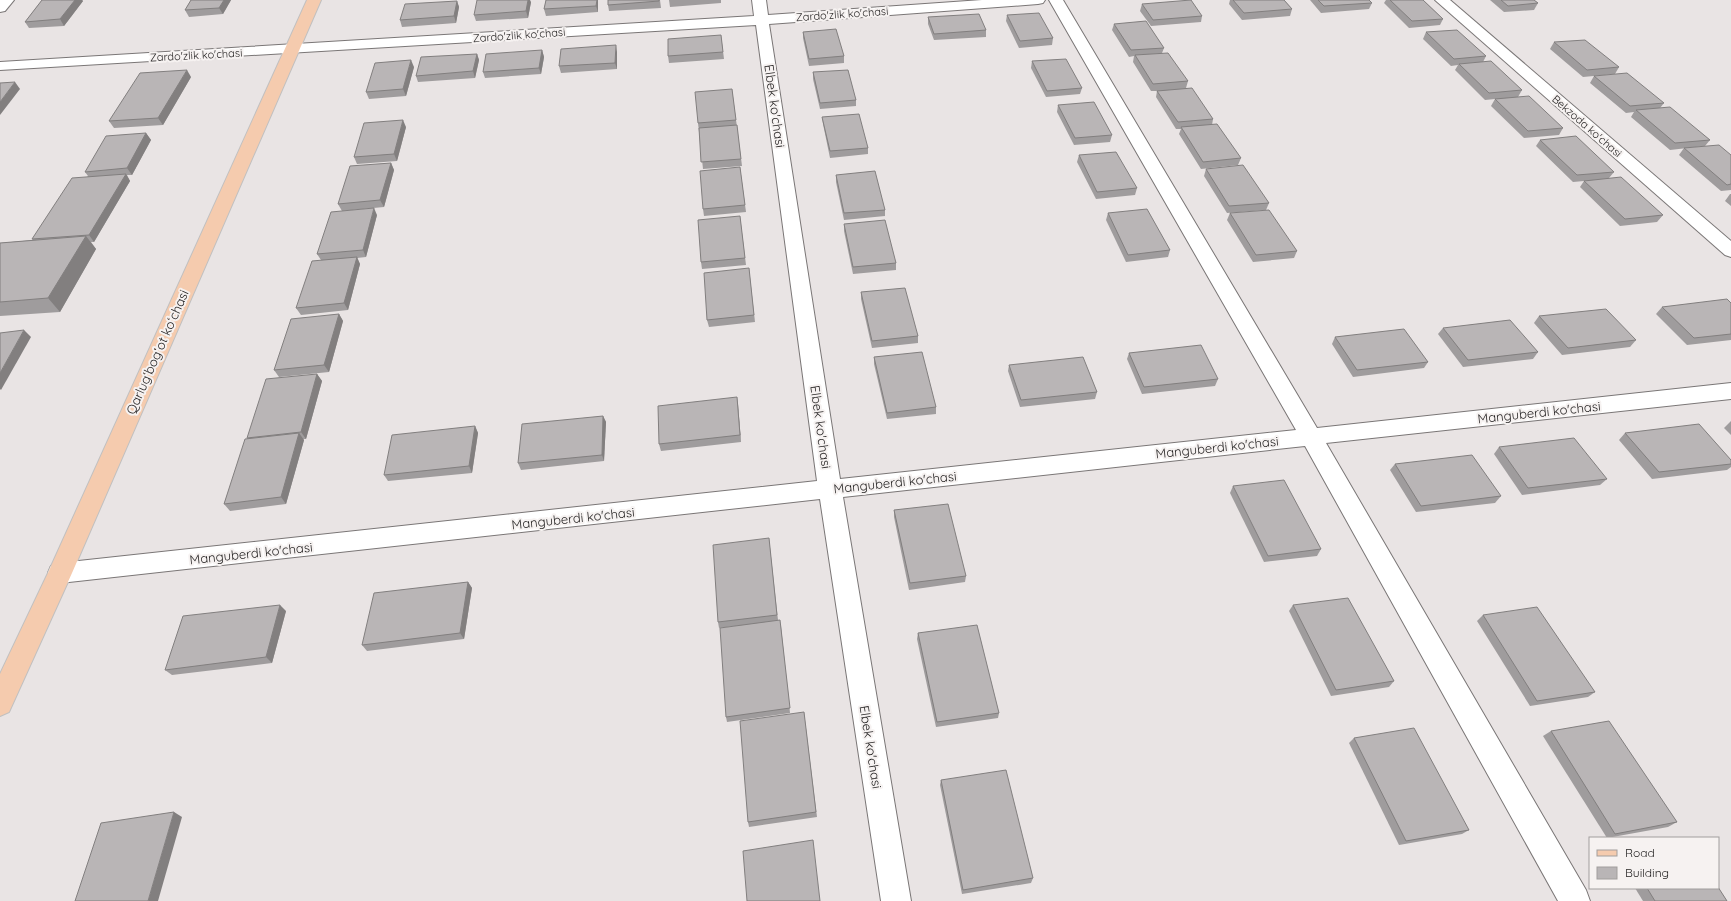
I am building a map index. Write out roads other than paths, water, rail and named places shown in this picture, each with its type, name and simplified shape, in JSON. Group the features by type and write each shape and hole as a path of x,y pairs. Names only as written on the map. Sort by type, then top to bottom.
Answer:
{"main road":[{"name":"Qarlug‘bog‘ot ko‘chasi","path":"0,703 60,573 314,0"}],"street":[{"path":"0,8 7,0"},
{"name":"Zardo'zlik ko'chasi","path":"0,66 291,49 761,10 1038,0"},
{"path":"1056,0 1311,437 1575,901"},
{"name":"Bekzoda ko'chasi","path":"1442,0 1731,251"},
{"name":"Elbek ko'chasi","path":"761,10 830,490 896,901"},
{"name":"Manguberdi ko'chasi","path":"60,573 1731,391"}]}
